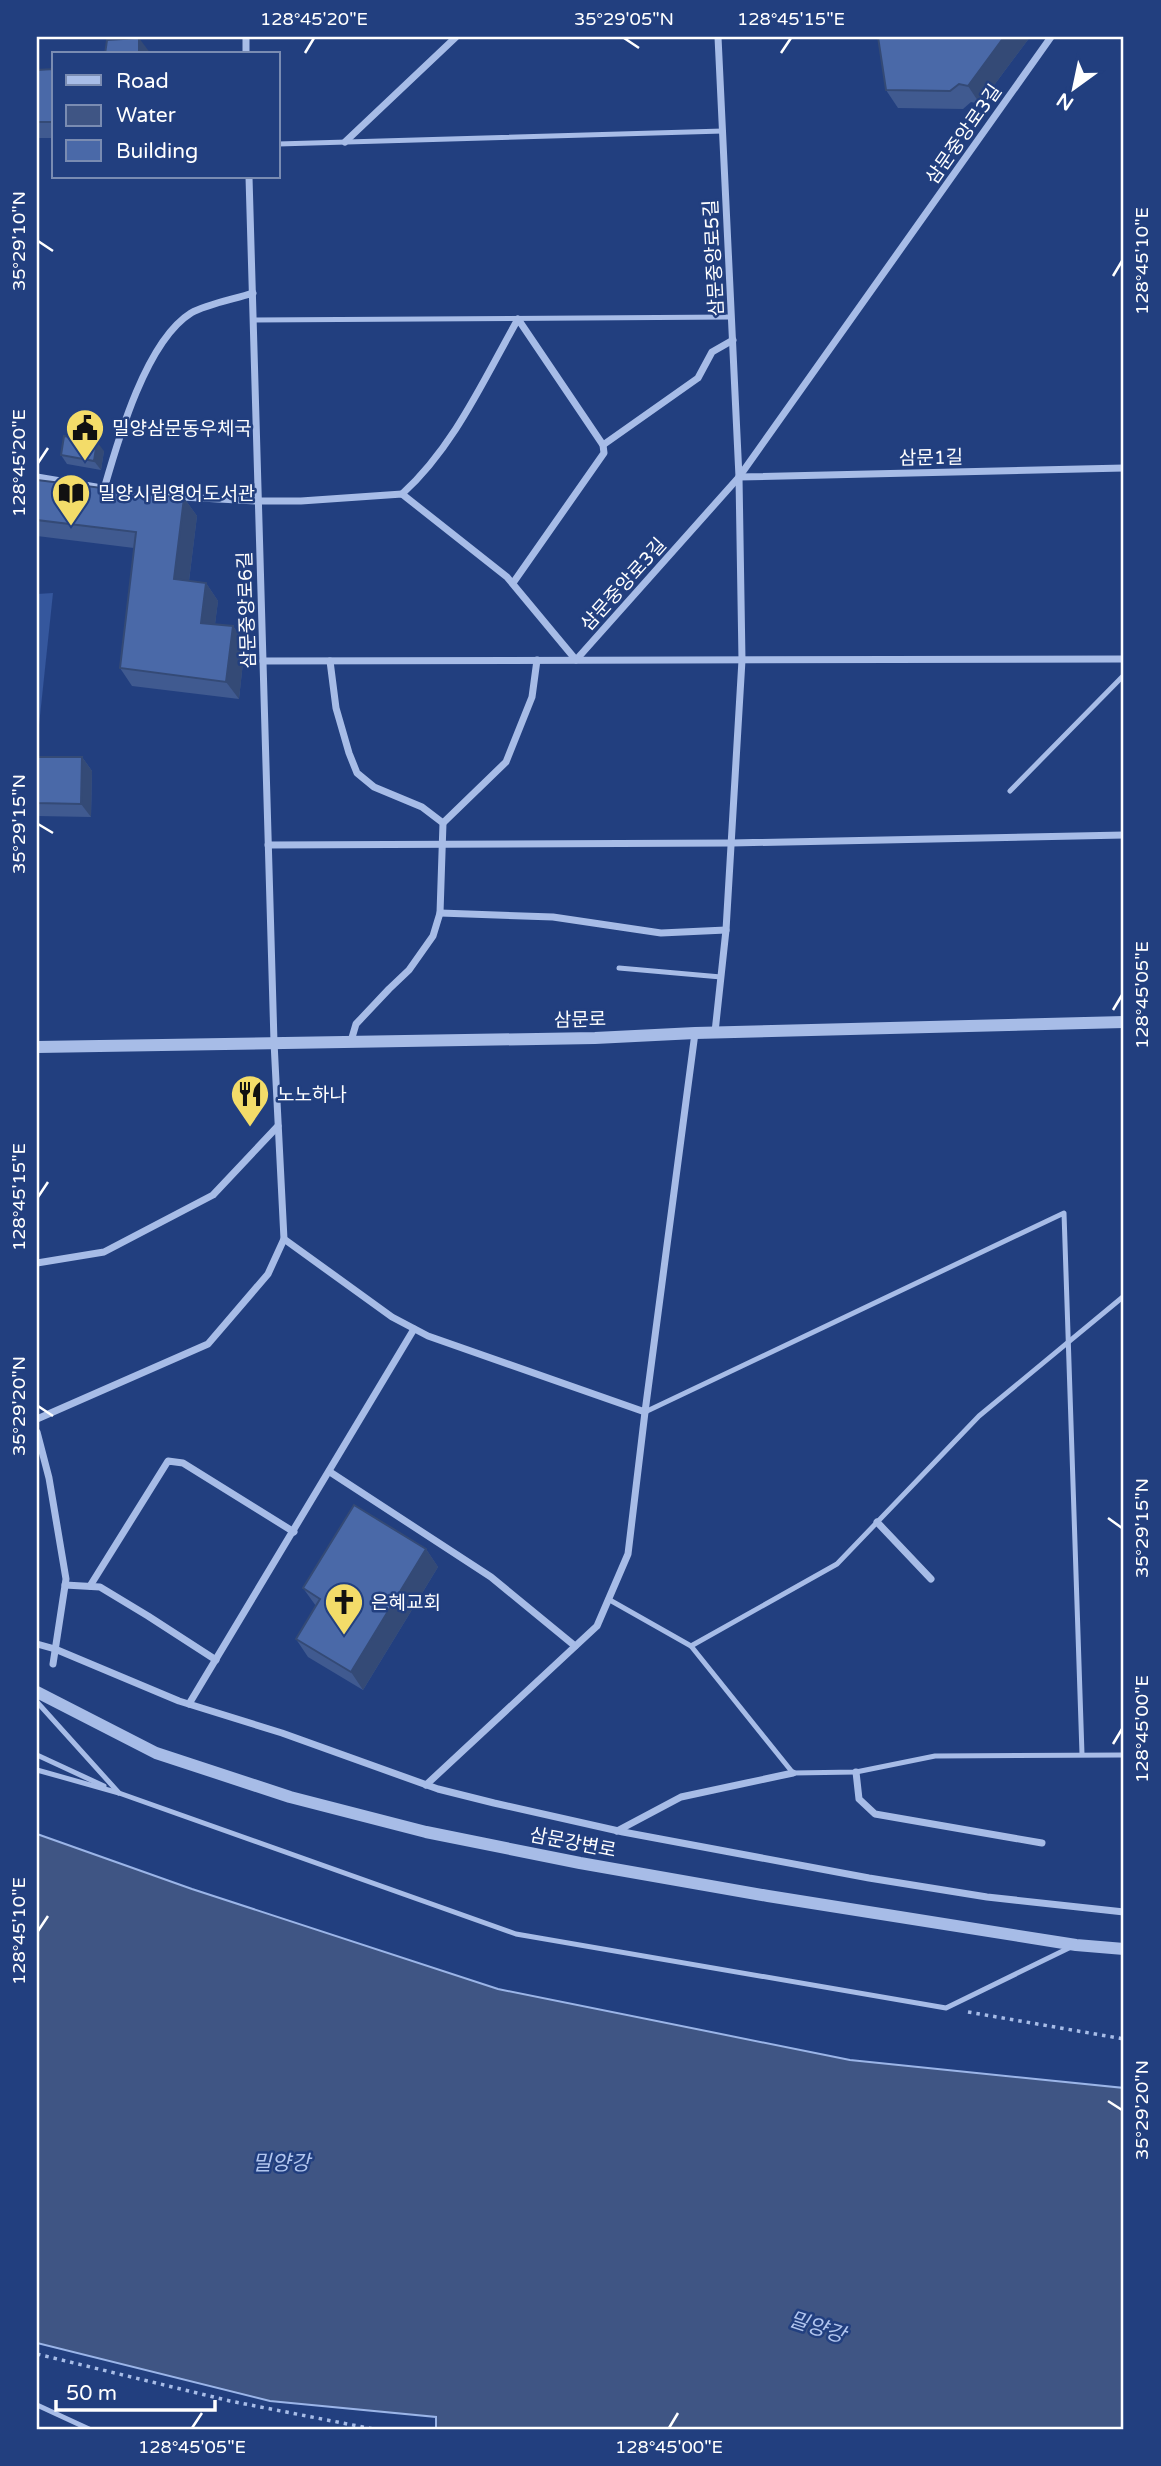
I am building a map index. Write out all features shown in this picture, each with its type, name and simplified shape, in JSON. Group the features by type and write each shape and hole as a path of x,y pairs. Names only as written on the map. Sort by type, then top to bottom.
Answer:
{"street":[{"path":"345,142 456,37"},
{"name":"삼문중앙로5길","path":"715,1032 726,930 742,660 739,477 718,37"},
{"name":"삼문중앙로3길","path":"402,494 513,583 576,660 739,477 1051,37"},
{"name":"삼문중앙로6길","path":"249,178 274,1042 284,1239"},
{"path":"104,489 138,387 170,331 192,313 253,293"},
{"path":"156,495 300,501 402,494 421,477 450,438 518,318 603,445 604,453 513,583"},
{"path":"603,445 698,378 712,352 733,340"},
{"name":"삼문1길","path":"739,477 1124,468"},
{"path":"37,477 118,492"},
{"path":"263,661 1124,659"},
{"path":"351,1041 356,1024 409,970 433,936 440,913 443,823 506,762 532,697 537,660"},
{"path":"330,661 336,708 357,773 374,787 422,807 443,823"},
{"path":"268,845 732,843 1124,835"},
{"path":"440,913 553,917 661,933 726,930"},
{"name":"삼문로","path":"37,1047 595,1038 715,1032 1124,1022"},
{"path":"426,1785 597,1626 628,1554 695,1033"},
{"path":"37,1263 104,1252 213,1195 278,1126"},
{"path":"37,1419 208,1344 268,1274 284,1239 392,1317 428,1336 646,1412"},
{"path":"189,1704 414,1329"},
{"path":"37,1432 49,1478 66,1579 53,1664"},
{"path":"90,1586 169,1461 183,1464 294,1532"},
{"path":"330,1472 491,1577 575,1646"},
{"path":"877,1522 930,1579"},
{"path":"65,1585 100,1587 216,1660"},
{"path":"37,1644 189,1704 282,1733 426,1785 494,1803 617,1831 961,1893 1124,1912"},
{"name":"삼문강변로","path":"37,1692 156,1754 290,1797 426,1832 580,1863 768,1896 1076,1945 1124,1949"},
{"path":"856,1772 859,1799 875,1814 1042,1843"},
{"path":"617,1831 681,1797 793,1773"}],"lane":[{"path":"280,144 723,131"},
{"path":"254,320 731,317"},
{"path":"1010,791 1124,675"},
{"path":"619,968 721,977"},
{"path":"646,1412 1064,1213 1082,1754"},
{"path":"691,1646 837,1564 979,1416 1124,1296"},
{"path":"608,1599 691,1646 793,1773 856,1772 935,1756 1124,1755"},
{"path":"37,1702 119,1793"},
{"path":"37,1755 119,1793"},
{"path":"37,1770 119,1793 516,1934 946,2008 1076,1945"},
{"path":"37,2405 89,2429"}],"path":[{"path":"946,2008 1124,2039"},
{"path":"37,2354 230,2401 373,2429"}],"shaded area":[{"path":"53,593 37,744 37,594"}],"water":[{"name":"밀양강","path":"37,1834 192,1889 498,1989 850,2060 1124,2088 1124,2429 436,2429 436,2417 270,2401 37,2343"}],"building":[{"path":"878,37 1004,37 968,86 959,84 950,91 886,90"},
{"path":"139,38 139,52 105,52 107,40"},
{"path":"52,69 52,122 37,122 37,70"},
{"path":"64,436 97,442 94,461 61,455"},
{"path":"37,480 184,498 174,579 206,583 201,623 233,626 226,682 120,668 136,532 37,520"},
{"path":"37,757 82,757 81,804 37,803"},
{"path":"354,1505 426,1549 351,1672 296,1639 320,1599 303,1588"}],"place":[{"name":"밀양삼문동우체국","path":"85,462"},
{"name":"밀양시립영어도서관","path":"71,527"},
{"name":"노노하나","path":"250,1128"},
{"name":"은혜교회","path":"344,1636"}]}
